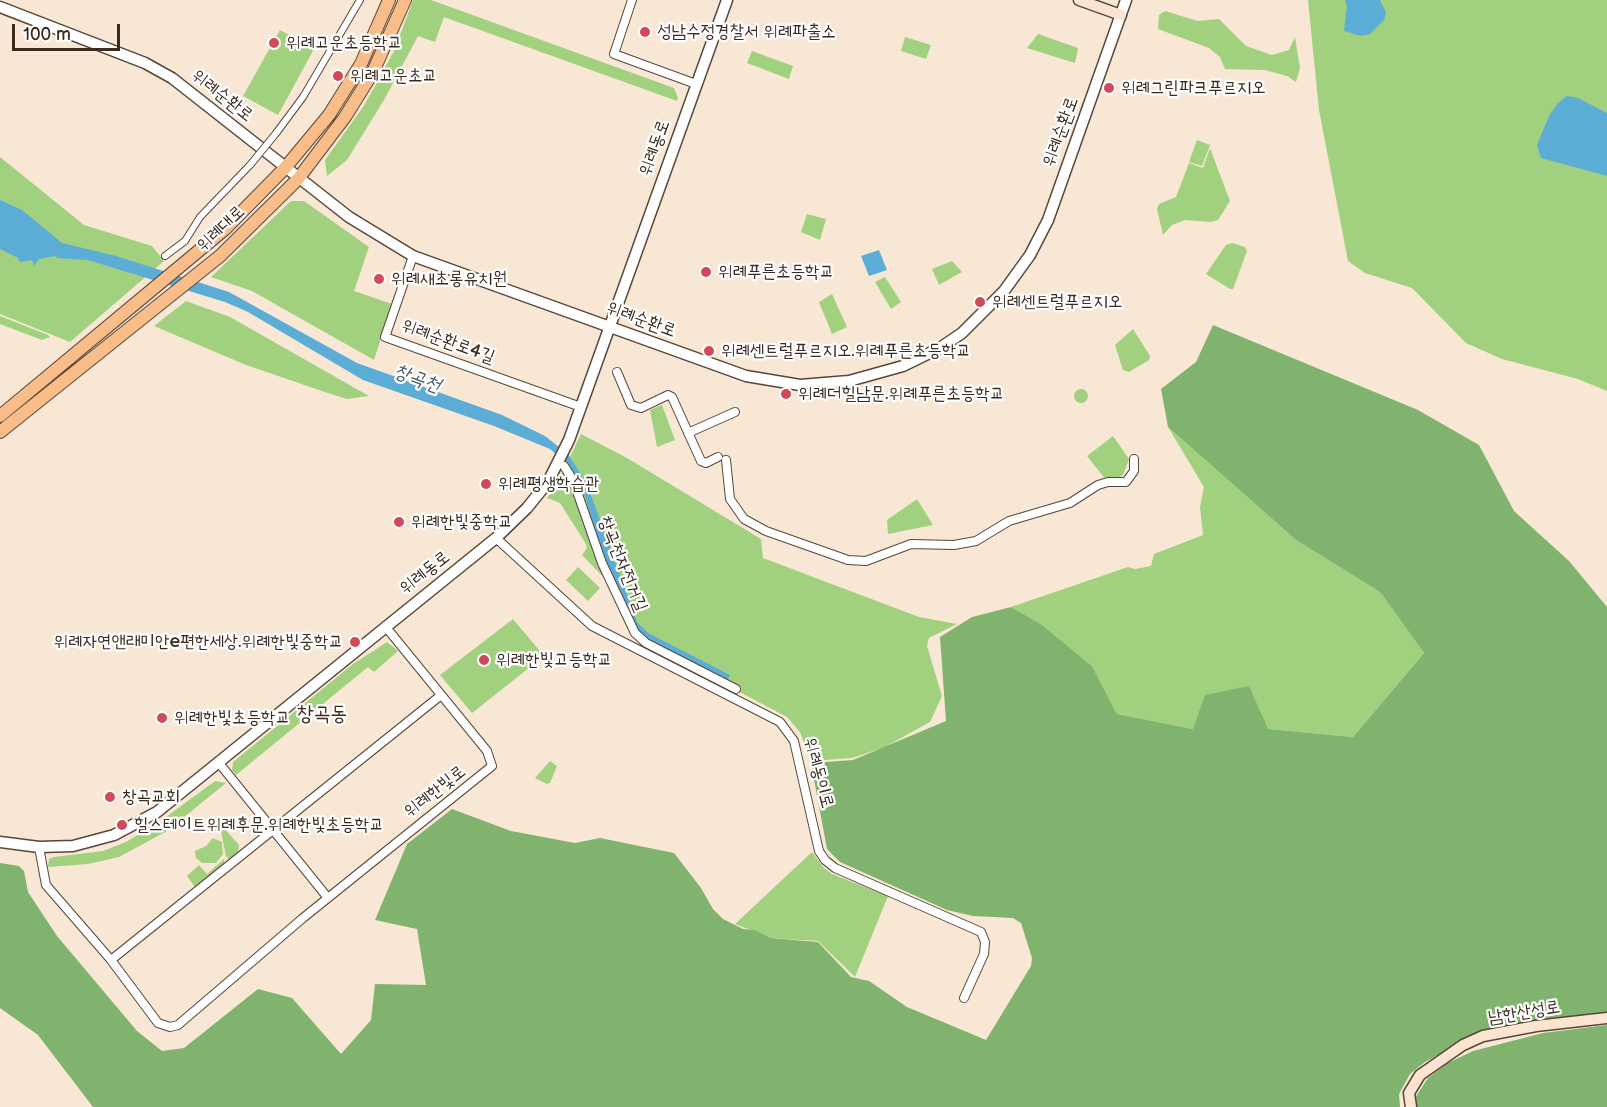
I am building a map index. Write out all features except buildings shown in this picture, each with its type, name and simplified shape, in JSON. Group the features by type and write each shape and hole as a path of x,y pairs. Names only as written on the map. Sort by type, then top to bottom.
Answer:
{"main road":[{"name":"위례대로","path":"0,416 108,324 225,230 285,168 329,115 361,64 389,0"},
{"name":"위례대로","path":"0,432 210,264 298,179 345,117 373,72 405,0"},
{"path":"1079,0 1121,15"},
{"name":"남한산성로","path":"1411,1107 1409,1093 1420,1075 1456,1050 1483,1036 1536,1026 1607,1018"}],"street":[{"path":"165,256 185,241 200,217 250,164 303,97 360,0"},
{"path":"632,0 614,54 696,84"},
{"name":"위례동로","path":"0,842 39,847 93,843 127,829 157,812 496,538 527,508 556,469 573,428 727,0"},
{"name":"위례순환로","path":"6,6 145,63 172,78 349,218 413,256 746,376 800,385 849,381 903,366 940,348 990,307 1004,291 1048,220 1126,0"},
{"name":"위례순환로4길","path":"413,256 385,337 581,407"},
{"path":"617,372 631,405 641,408 668,395 672,397 701,461 706,463 722,459 730,499 744,519 766,531 848,560 866,561 911,544 954,545 976,541 1009,521 1070,503 1098,485 1126,482 1134,471 1134,459"},
{"path":"688,433 735,412"},
{"name":"창곡천자전거길","path":"564,466 573,480 602,563 635,633 646,643 736,689"},
{"name":"위례동이로","path":"496,538 591,626 780,722 794,741 819,851 825,860 835,868 981,932 985,942 984,954 964,998"},
{"name":"위례한빛로","path":"39,847 46,885 111,960 158,1023 170,1027 178,1025 328,898 492,766 487,751 385,626"},
{"path":"111,960 440,696"},
{"path":"219,763 328,898"}],"green space":[{"path":"413,0 431,0 674,88 677,101 444,17 435,42 418,36 384,100 347,160 327,176 325,160 363,107 379,79 395,49"},
{"path":"1308,0 1607,0 1607,391 1578,379 1502,359 1466,343 1412,288 1365,273 1348,261 1319,110"},
{"path":"1165,11 1198,21 1219,19 1246,46 1272,55 1289,50 1295,37 1300,68 1296,82 1287,76 1265,70 1225,69 1220,57 1209,48 1158,29 1159,15"},
{"path":"280,30 314,49 278,115 243,96"},
{"path":"1038,34 1078,48 1075,63 1027,48"},
{"path":"905,37 931,45 926,59 901,51"},
{"path":"752,51 793,66 789,79 747,63"},
{"path":"1197,140 1210,145 1202,166 1189,162"},
{"path":"1210,148 1230,201 1218,220 1211,222 1185,220 1172,225 1163,235 1157,209 1159,204 1176,197 1189,163 1203,168"},
{"path":"0,157 84,225 152,246 164,261 70,342 0,314"},
{"path":"291,201 304,201 369,247 354,291 392,304 374,360 252,291 211,277"},
{"path":"807,214 826,219 820,240 801,232"},
{"path":"1232,243 1245,247 1247,251 1233,289 1230,289 1206,274 1226,245"},
{"path":"952,261 962,272 939,285 932,269"},
{"path":"885,277 901,302 891,309 875,282"},
{"path":"832,294 847,327 832,334 819,302"},
{"path":"186,301 230,317 369,396 347,399 325,392 246,365 154,326"},
{"path":"0,316 50,337 42,340 0,324"},
{"path":"1213,325 1418,410 1479,445 1514,511 1569,561 1607,607 1607,1012 1503,1026 1474,1035 1425,1062 1410,1074 1399,1094 1400,1107 93,1107 38,1035 0,1008 0,863 19,866 24,871 28,892 57,936 137,1031 162,1051 184,1048 258,989 292,998 341,1054 371,1020 375,984 426,985 417,929 375,920 407,844 452,809 511,831 575,843 600,838 674,853 701,888 713,909 723,919 743,929 754,930 771,938 818,942 851,977 869,981 907,1007 986,1040 1031,966 1032,958 1021,923 1013,918 973,916 947,910 840,862 827,849 811,763 853,760 946,721 940,637 972,617 1011,607 1041,624 1092,666 1117,714 1193,729 1205,695 1249,686 1268,729 1353,737 1424,653 1380,592 1296,540 1168,427 1161,389 1196,362"},
{"path":"1133,329 1150,356 1149,360 1129,372 1123,370 1115,345"},
{"path":"1078,389 1084,389 1088,396 1084,403 1078,403 1074,399 1074,393"},
{"path":"662,405 675,440 657,447 650,410"},
{"path":"1168,427 1296,540 1380,592 1424,653 1353,737 1268,729 1193,729 1117,714 1092,666 1041,624 1011,607 1128,567 1135,569 1151,566 1154,554 1203,535 1200,507 1204,487"},
{"path":"581,434 627,458 761,539 763,558 919,617 957,624 929,638 927,646 942,696 930,722 885,747 852,758 811,761 800,732 787,717 635,637 621,615 611,585 582,555 587,548 586,544 560,503 547,498 556,486"},
{"path":"1113,436 1129,459 1123,475 1114,480 1106,480 1087,456"},
{"path":"917,499 933,525 888,534 887,520"},
{"path":"578,567 600,588 588,601 566,580"},
{"path":"513,619 544,656 472,713 440,675"},
{"path":"387,642 398,651 374,672 368,667 236,775 232,770 233,762 353,664"},
{"path":"550,761 557,766 550,783 547,784 535,778"},
{"path":"215,781 226,783 173,826 166,817"},
{"path":"162,822 167,831 119,857 88,864 48,867 49,859 103,851 126,842"},
{"path":"224,828 239,845 238,853 230,860 226,856 221,831"},
{"path":"213,838 222,842 223,854 216,863 202,863 196,858 195,851 206,846"},
{"path":"812,852 824,868 832,874 888,896 855,977 818,941 772,938 735,924"},
{"path":"224,859 224,863 195,887 187,876 199,865 207,874"},
{"path":"1607,1025 1607,1107 1416,1107 1413,1101 1428,1078 1448,1063 1473,1051 1543,1033"}],"water":[{"path":"1345,0 1380,0 1386,12 1384,20 1370,34 1361,36 1344,31 1347,6"},
{"path":"1567,96 1578,98 1607,113 1607,176 1541,158 1537,145 1549,116 1558,103"},
{"path":"0,200 22,210 62,243 116,256 229,292 357,363 502,415 545,436 568,454 587,484 637,622 648,633 730,675 727,681 636,630 605,562 585,496 566,463 550,449 494,426 363,380 248,312 225,302 88,260 55,256 39,259 34,266 32,260 20,262 18,258 0,249"},
{"path":"879,250 887,270 869,276 861,256"}],"place":[{"name":"성남수정경찰서 위례파출소","path":"645,32"},
{"name":"위례고운초등학교","path":"274,43"},
{"name":"위례고운초교","path":"338,76"},
{"name":"위례그린파크푸르지오","path":"1109,88"},
{"name":"위례푸른초등학교","path":"706,272"},
{"name":"위례새초롱유치원","path":"379,279"},
{"name":"위례센트럴푸르지오","path":"980,302"},
{"name":"위례센트럴푸르지오.위례푸른초등학교","path":"709,351"},
{"name":"위례더힐남문.위례푸른초등학교","path":"786,394"},
{"name":"위례평생학습관","path":"486,484"},
{"name":"위례한빛중학교","path":"399,522"},
{"name":"위례자연앤래미안e편한세상.위례한빛중학교","path":"355,642"},
{"name":"위례한빛고등학교","path":"484,660"},
{"name":"위례한빛초등학교","path":"162,718"},
{"name":"창곡교회","path":"110,797"},
{"name":"힐스테이트위례후문.위례한빛초등학교","path":"122,825"}],"district":[{"name":"창곡동","path":"322,715"}],"water label":[{"name":"창곡천","path":"417,379"}]}
